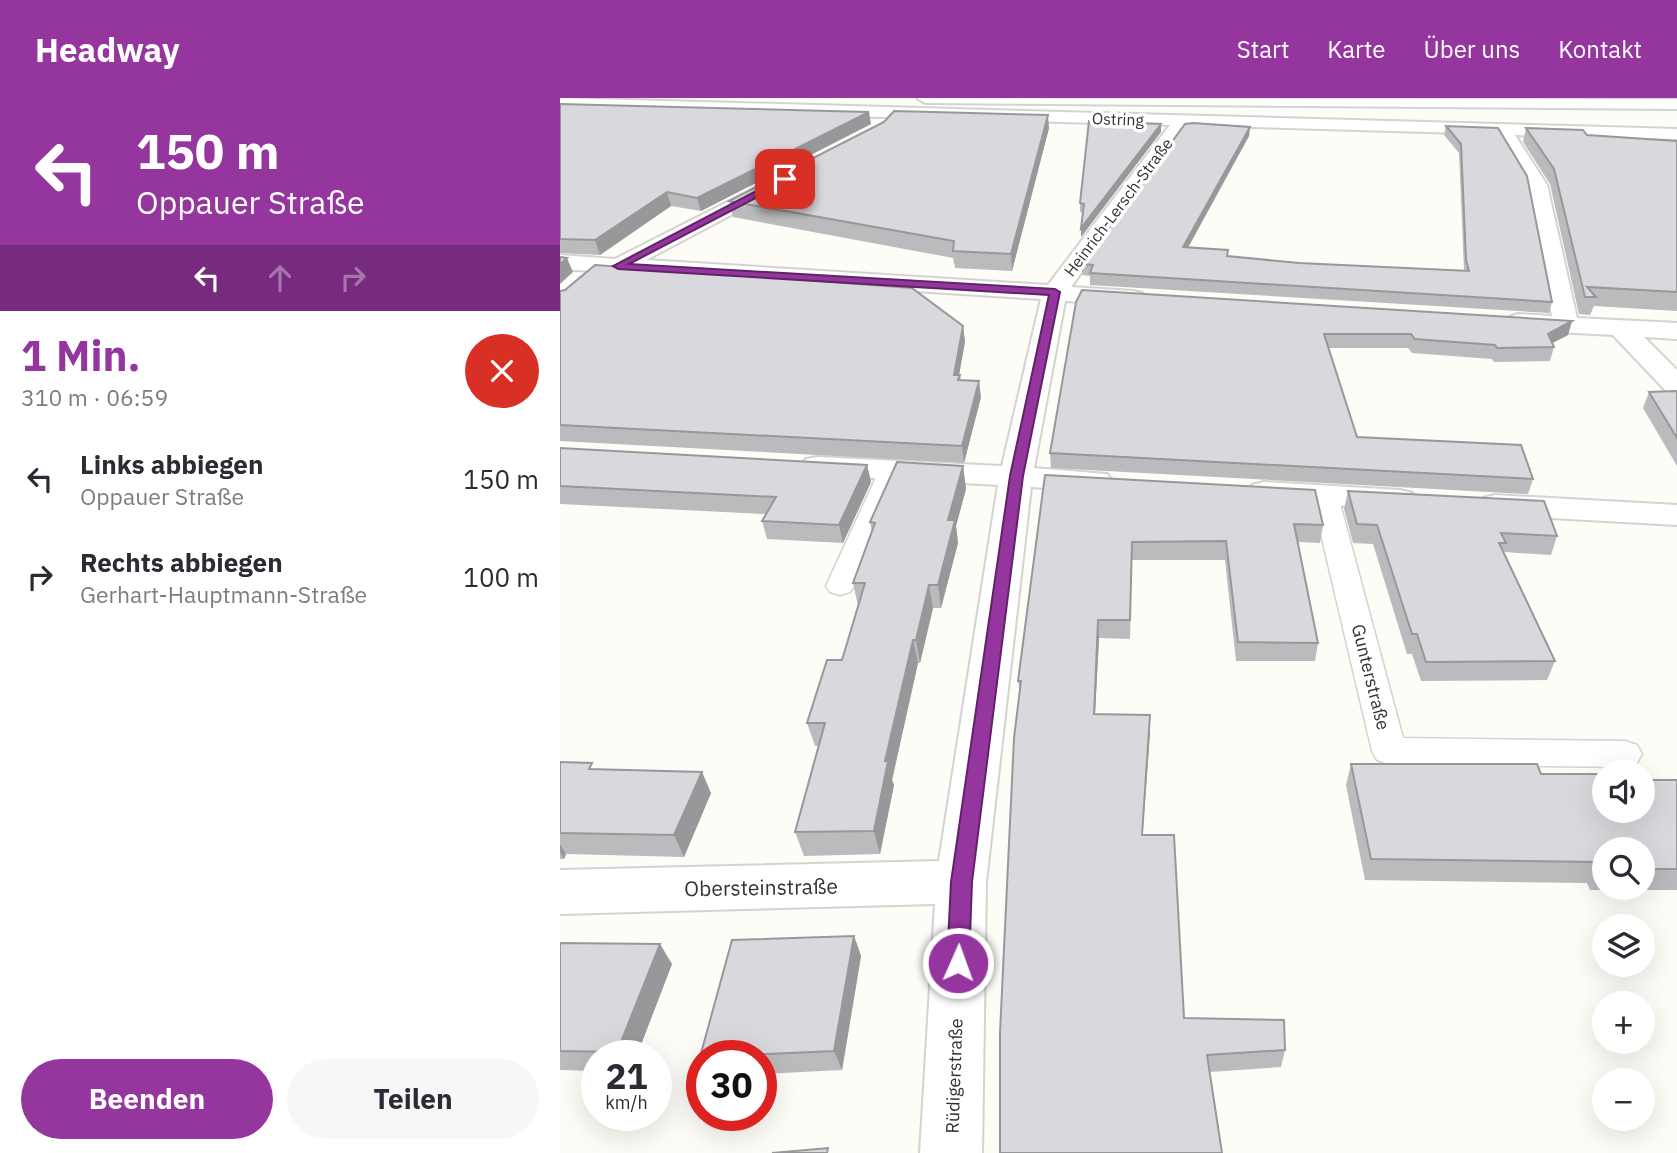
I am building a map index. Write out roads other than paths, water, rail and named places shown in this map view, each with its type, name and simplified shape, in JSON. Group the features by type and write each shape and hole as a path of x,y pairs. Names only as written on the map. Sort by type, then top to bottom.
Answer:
{"street":[{"name":"Ostring","path":"925,98 1677,104"},
{"name":"Ostring","path":"560,103 1677,134"},
{"path":"878,130 895,112"},
{"name":"Heinrich-Lersch-Straße","path":"1055,292 1164,148 1181,121"},
{"path":"1503,129 1537,185 1566,324"},
{"path":"580,282 796,173"},
{"path":"560,262 1152,299"},
{"name":"Rüdigerstraße","path":"951,1153 961,882 1016,476 1055,292"},
{"path":"1497,321 1677,331"},
{"path":"1621,328 1677,386"},
{"path":"784,464 1124,483"},
{"path":"1231,490 1677,514"},
{"name":"Obersteinstraße","path":"560,892 961,882"}],"lane":[{"path":"840,586 892,470"},
{"name":"Gunterstraße","path":"1325,496 1389,751 1625,754"}]}
